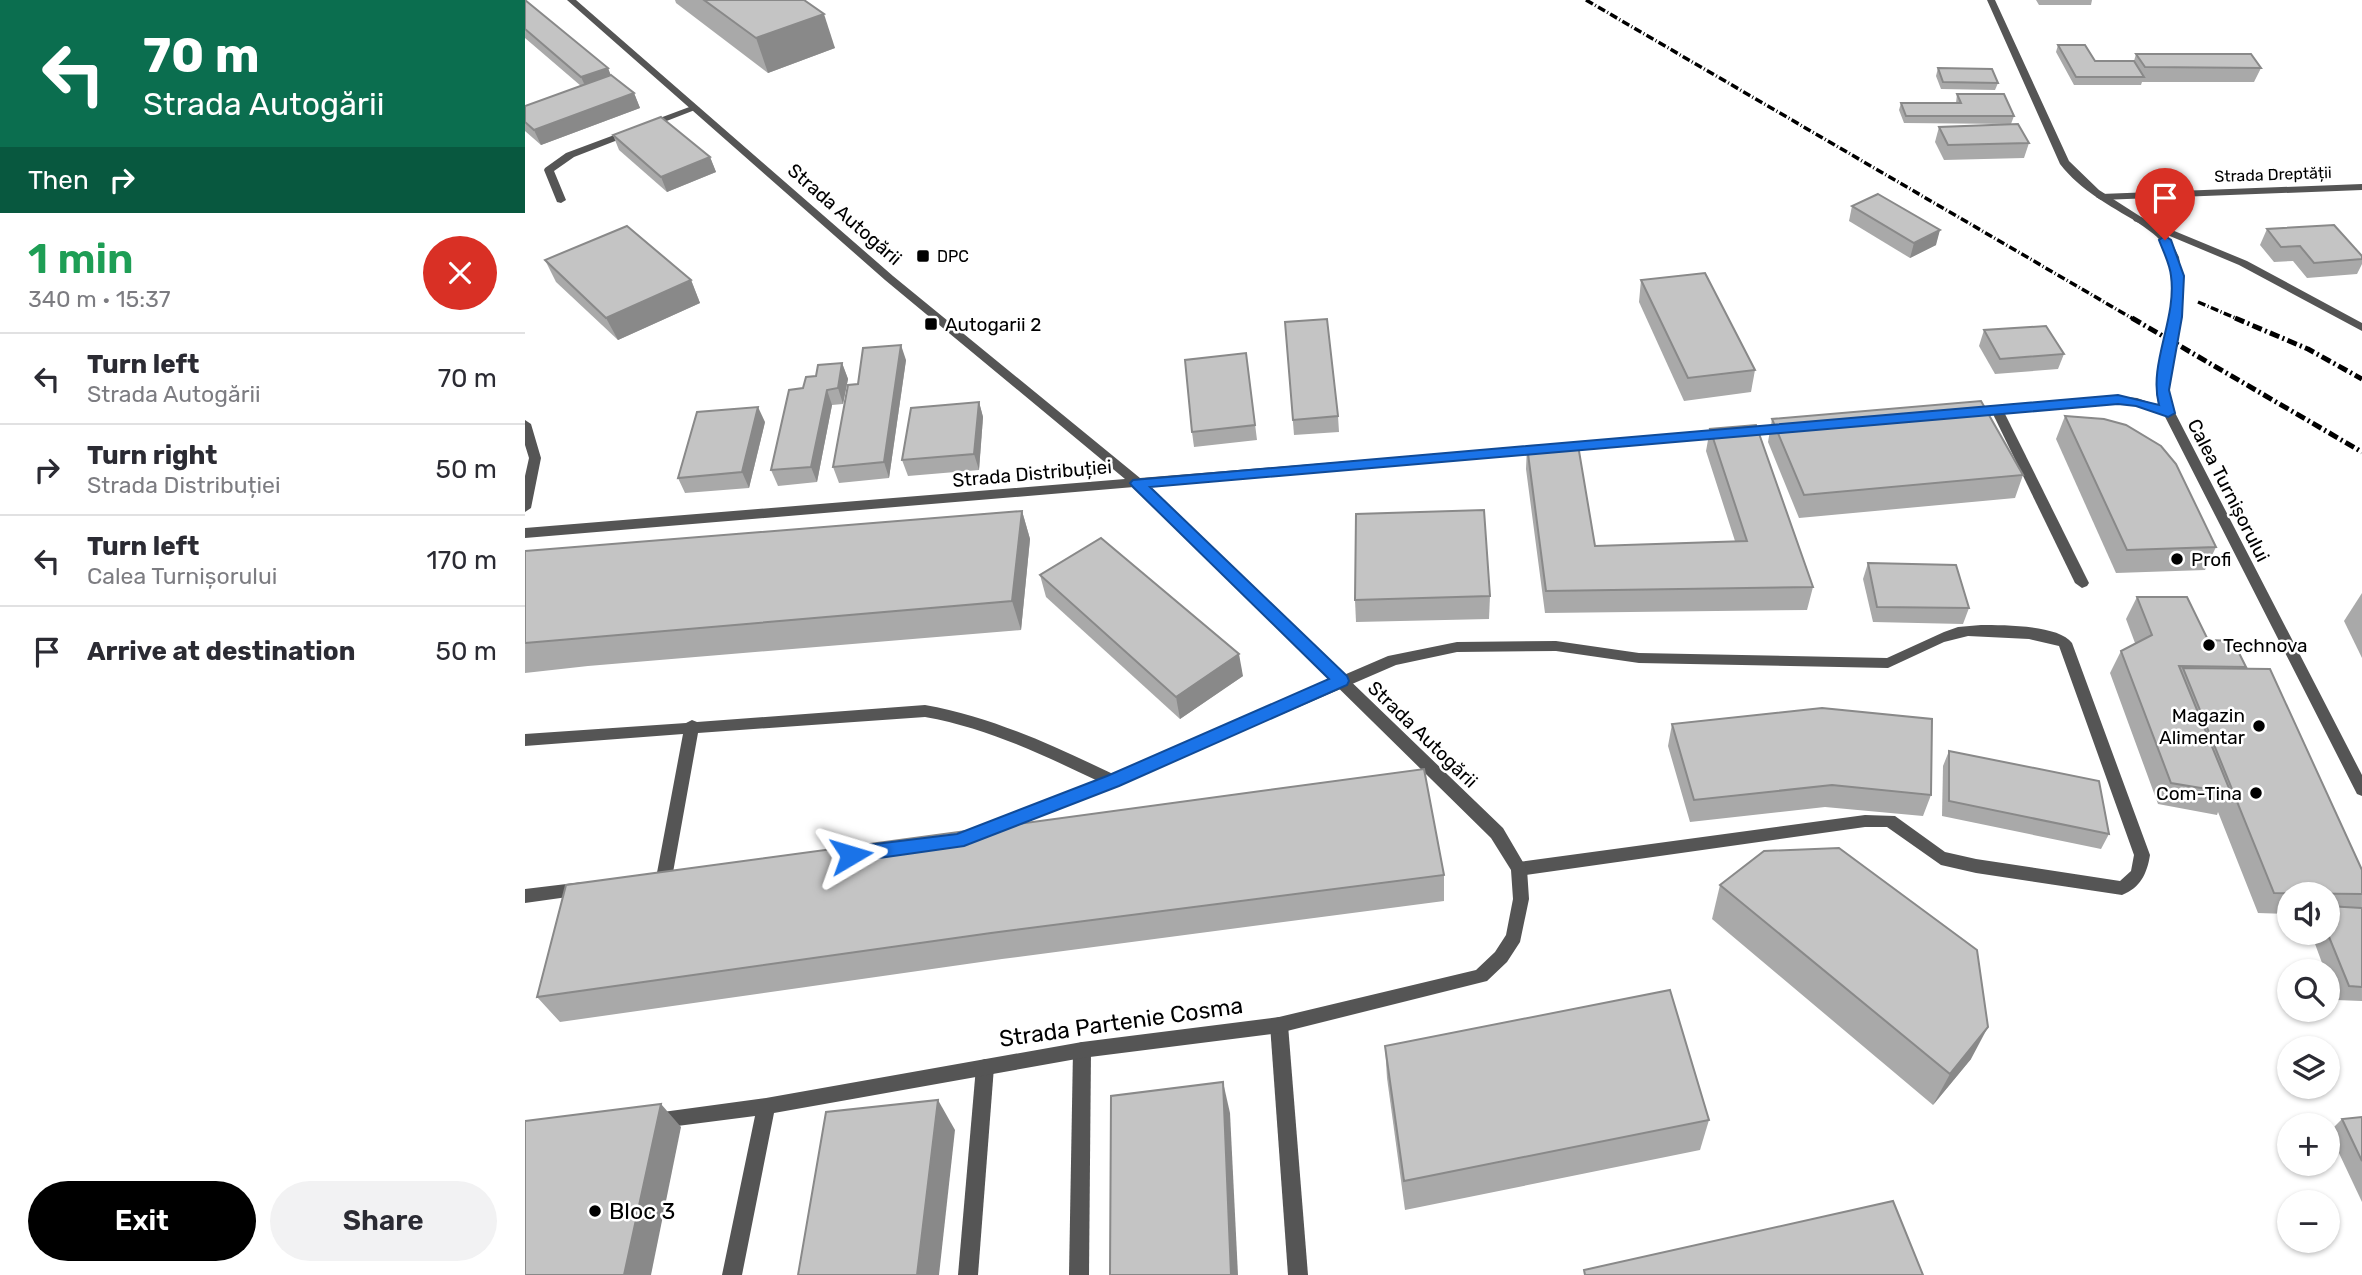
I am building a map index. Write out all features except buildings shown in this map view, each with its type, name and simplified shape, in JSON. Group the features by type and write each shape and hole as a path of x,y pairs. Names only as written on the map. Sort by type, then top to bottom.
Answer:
{"street":[{"name":"Strada Autogării","path":"571,0 889,278 1138,483 1497,833 1518,869 1521,899 1514,937 1501,957 1481,976"},
{"name":"Calea Turnișorului","path":"1991,0 2064,162 2076,179 2165,240 2178,276 2175,317 2162,390 2168,413 2362,790"},
{"path":"561,200 549,170 570,155 695,108"},
{"name":"Strada Dreptății","path":"2101,197 2362,187"},
{"path":"2138,219 2243,262 2362,328"},
{"path":"1956,414 2118,400 2137,402 2168,413"},
{"path":"1997,410 2082,583"},
{"path":"525,424 535,458 525,508"},
{"name":"Strada Distribuției","path":"525,533 1803,427"},
{"path":"958,841 1113,781 1392,660 1457,646 1556,646 1639,657 1888,663 1913,648 1961,631 2040,633 2055,636 2065,643 2142,855 2140,872 2135,880 2122,888 1976,866 1941,858 1890,821 1851,823 1518,869"},
{"path":"525,740 926,711 957,715 999,730 1113,781"},
{"path":"664,878 692,726"},
{"path":"525,896 594,887"},
{"name":"Strada Partenie Cosma","path":"632,1123 766,1106 1082,1050 1279,1026 1481,976"},
{"path":"1279,1026 1298,1275"},
{"path":"1079,1275 1082,1050"},
{"path":"968,1275 985,1066"},
{"path":"732,1275 766,1106"}],"railway":[{"path":"1586,0 2135,320"},
{"path":"2198,302 2240,320"},
{"path":"2132,318 2362,452"},
{"path":"2235,318 2308,349 2362,379"}],"place":[{"name":"DPC","path":"923,256"},
{"name":"Autogarii 2","path":"931,324"},
{"name":"Profi","path":"2177,559"},
{"name":"Technova","path":"2209,645"},
{"name":"Magazin Alimentar","path":"2259,726"},
{"name":"Com-Tina","path":"2256,793"},
{"name":"Bloc 3","path":"595,1211"}],"route":[{"path":"851,855 958,841 1113,781 1341,681 1138,483 2118,400 2137,402 2168,413 2162,390 2172,339 2178,276 2165,240"}]}
